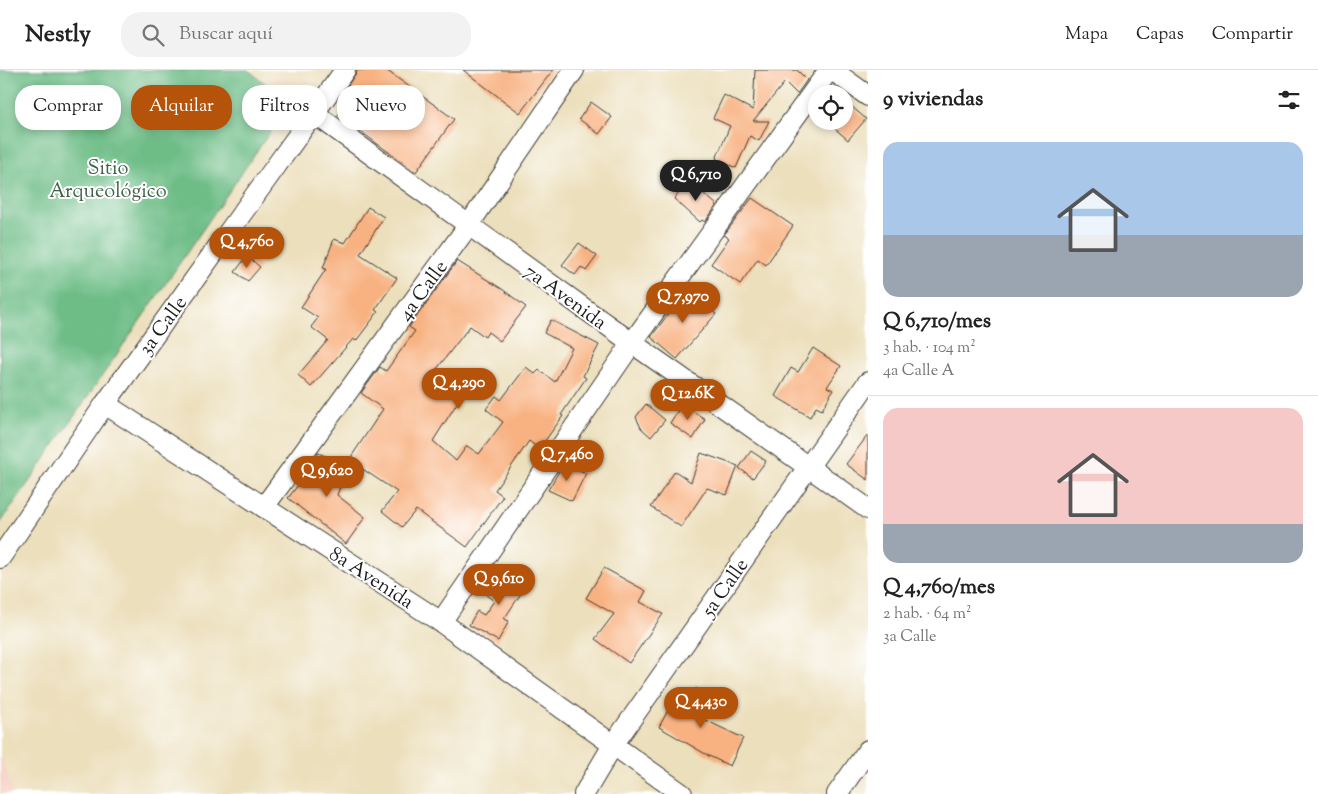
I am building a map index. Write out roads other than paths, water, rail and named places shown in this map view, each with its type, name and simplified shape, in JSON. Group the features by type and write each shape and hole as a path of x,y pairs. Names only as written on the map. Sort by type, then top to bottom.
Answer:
{"street":[{"name":"3a Calle","path":"327,96 345,70"},
{"name":"4a Calle","path":"264,507 468,226 574,70"},
{"path":"442,622 632,343 831,70 868,96"},
{"name":"7a Avenida","path":"327,123 468,226 868,509"},
{"name":"3a Calle","path":"0,558 105,404 303,130"},
{"name":"5a Calle","path":"584,794 613,745 868,382"},
{"name":"8a Avenida","path":"105,404 442,622 682,794"},
{"path":"837,794 868,750"}],"park label":[{"name":"Sitio Arqueológico","path":"108,178"}]}
